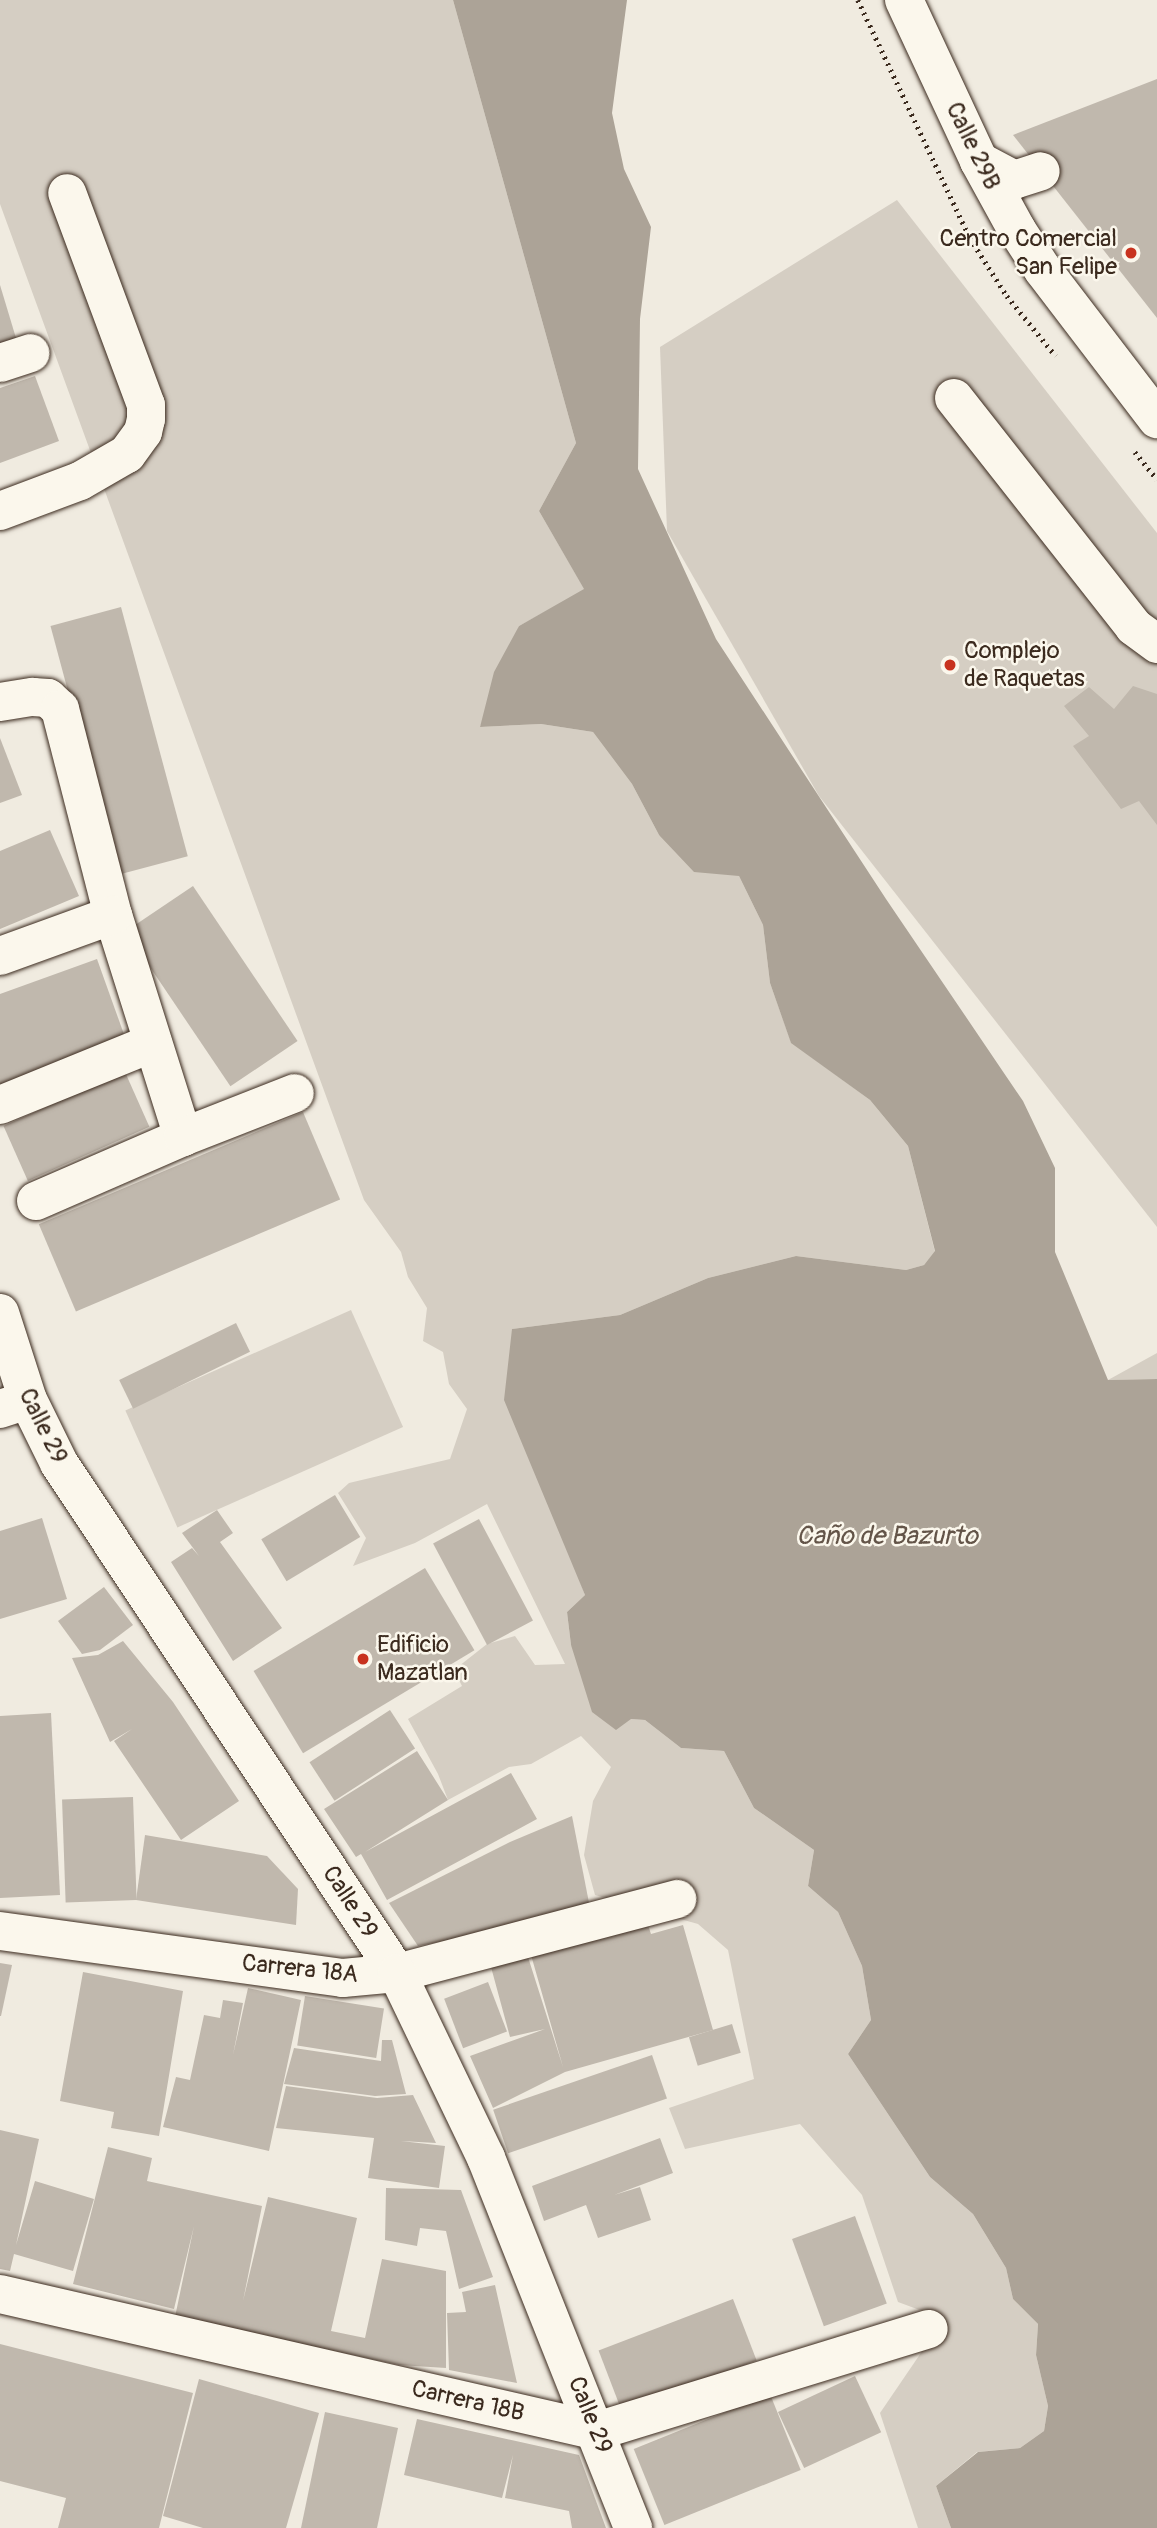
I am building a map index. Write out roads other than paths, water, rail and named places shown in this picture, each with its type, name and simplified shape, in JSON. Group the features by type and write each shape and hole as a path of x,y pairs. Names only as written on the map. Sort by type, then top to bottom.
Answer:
{"main road":[{"name":"Calle 29B","path":"904,0 979,161 1017,230 1043,270 1157,419"},
{"path":"979,161 1014,180 1048,179 1024,203 1017,230"},
{"path":"0,511 80,481 127,454 143,432 146,419 146,405 67,194"},
{"path":"954,398 1134,627 1157,644"},
{"path":"0,702 33,697 48,698 60,709 113,915 183,1137"},
{"path":"0,956 113,915"},
{"path":"0,1105 153,1043"},
{"path":"36,1202 183,1137 295,1093"},
{"name":"Calle 29","path":"0,1313 14,1404 60,1463 397,1973 486,2158 597,2431 633,2528"},
{"name":"Carrera 18A","path":"0,1931 343,1978 397,1973 677,1899"},
{"name":"Carrera 18B","path":"0,2294 597,2431"},
{"path":"597,2431 929,2329"}],"water":[{"name":"Caño de Bazurto","path":"453,0 627,0 612,113 624,169 651,227 640,319 638,469 716,639 886,899 1023,1101 1055,1168 1055,1252 1108,1380 1157,1379 1157,2528 951,2528 936,2486 978,2452 1020,2448 1044,2431 1048,2406 1036,2355 1038,2324 1013,2299 1006,2268 973,2214 930,2177 848,2054 871,2020 862,1966 838,1912 808,1886 814,1850 754,1808 724,1751 681,1748 645,1720 631,1719 616,1730 592,1712 571,1645 567,1612 585,1595 504,1400 512,1329 620,1315 708,1278 796,1256 906,1270 924,1265 935,1251 908,1146 870,1100 791,1043 770,983 763,925 739,876 694,872 659,835 632,784 593,732 541,724 480,727 494,672 519,626 584,589 539,511 576,443"}],"place":[{"name":"Centro Comercial San Felipe","path":"1131,253"},
{"name":"Complejo de Raquetas","path":"950,665"},
{"name":"Edificio Mazatlan","path":"363,1659"}]}
